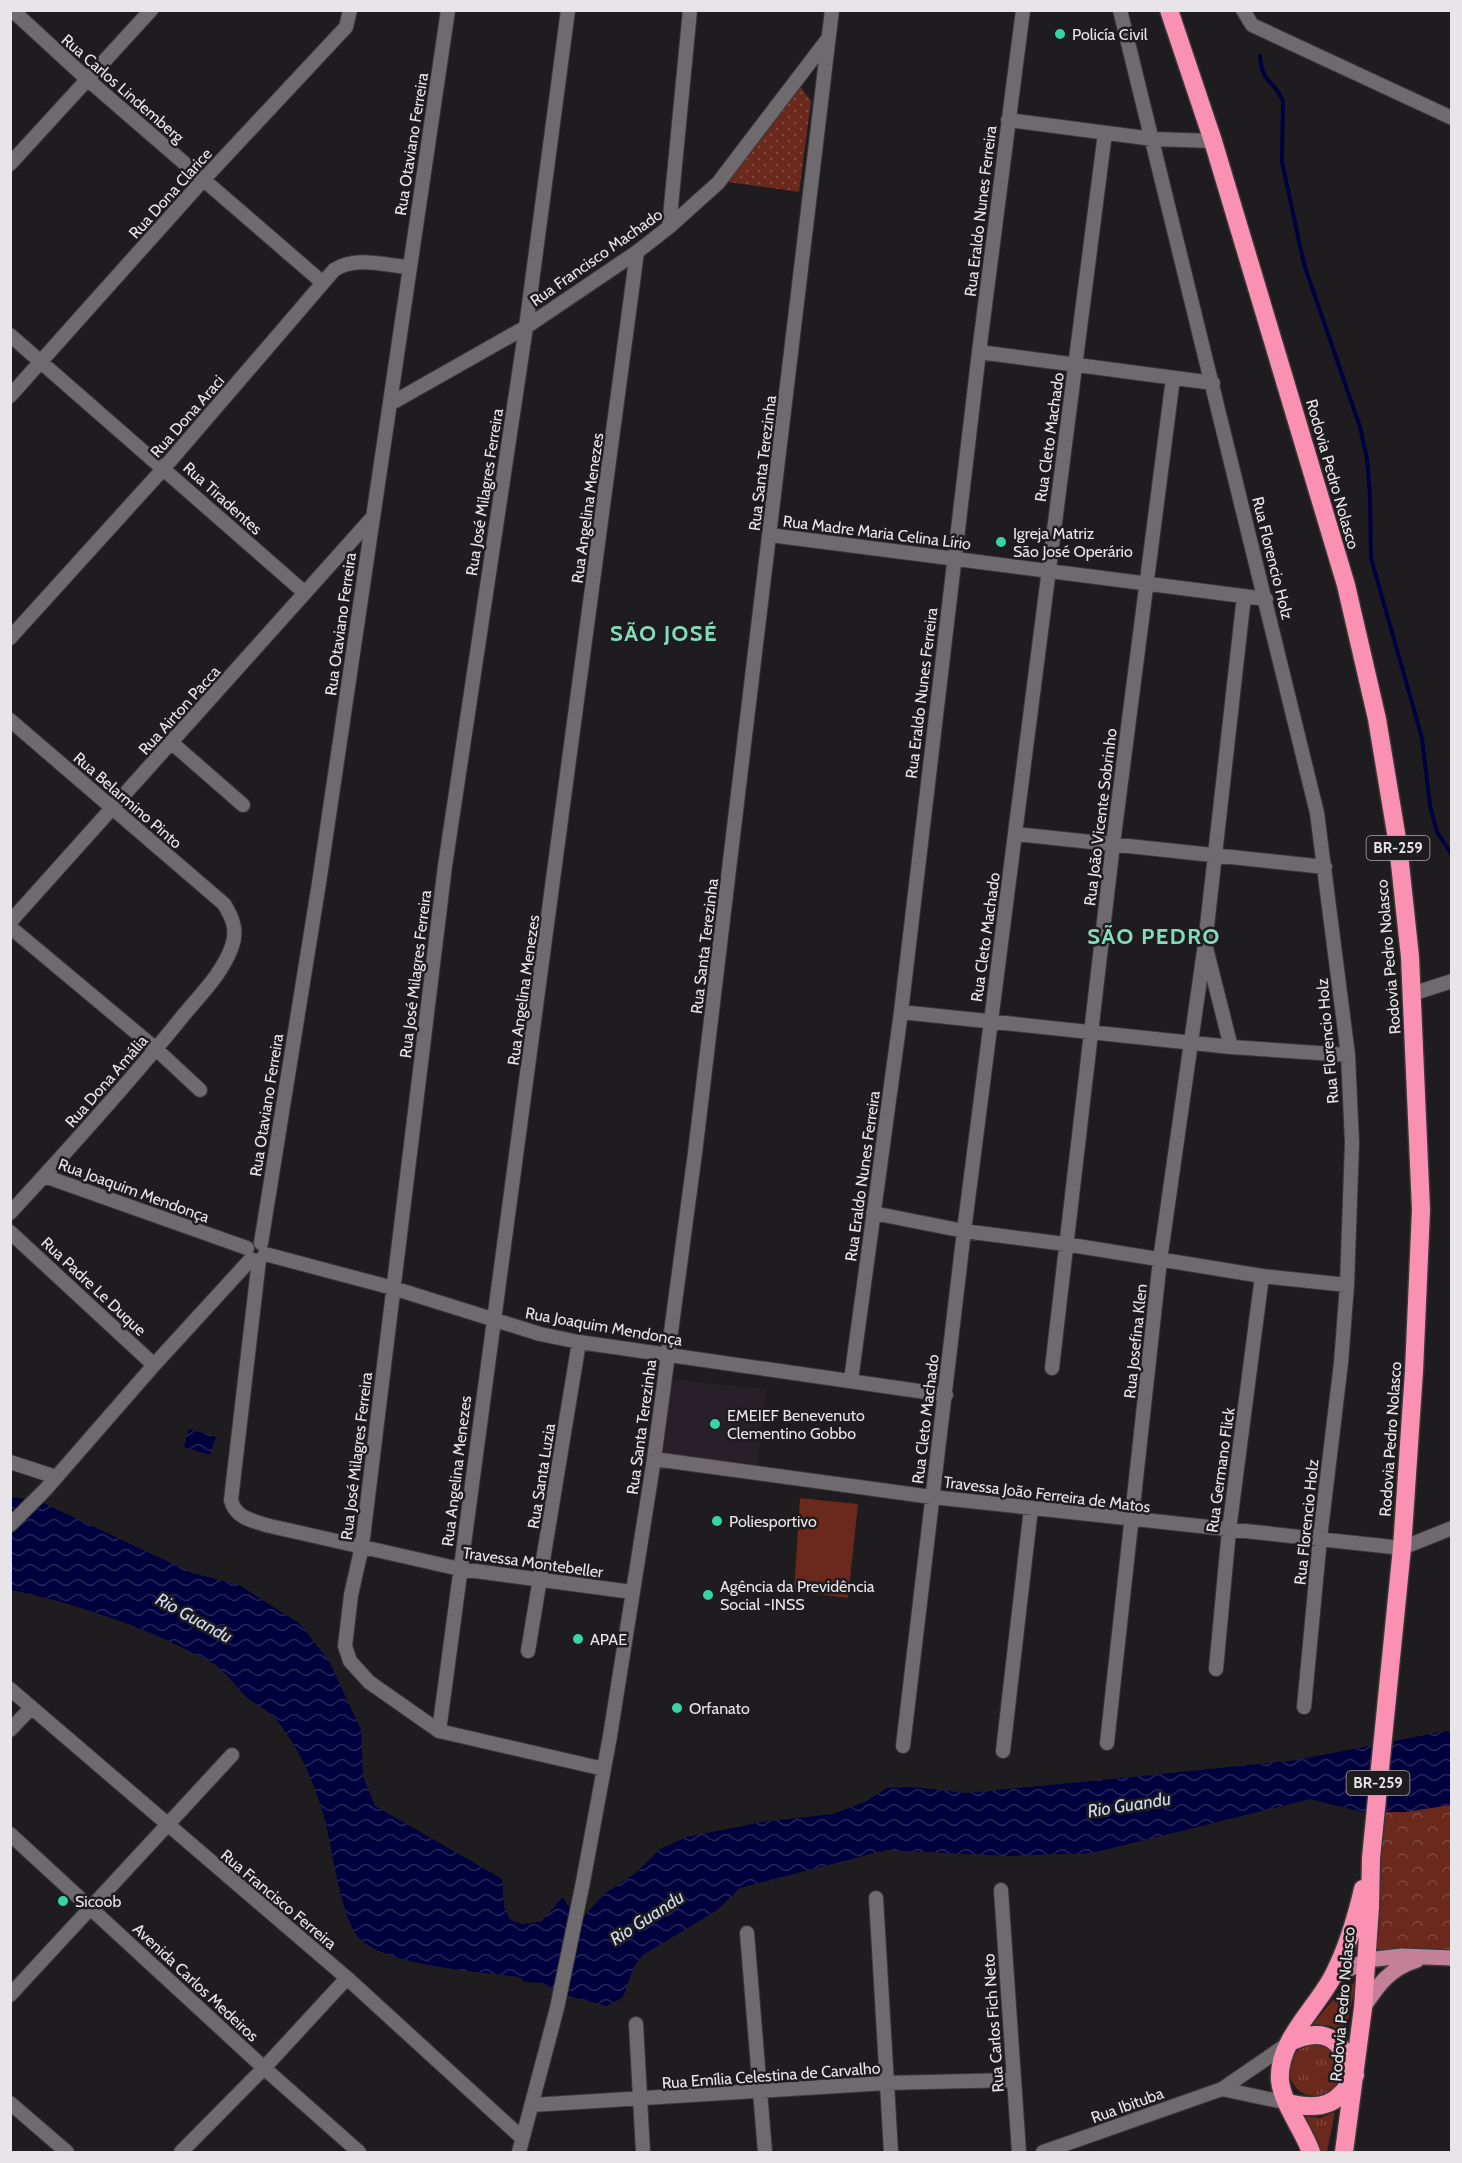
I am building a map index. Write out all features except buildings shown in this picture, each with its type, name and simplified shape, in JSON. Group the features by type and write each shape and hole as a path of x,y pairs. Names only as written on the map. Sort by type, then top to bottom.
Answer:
{"highway":[{"name":"Rodovia Pedro Nolasco","path":"1169,10 1213,141 1346,585 1375,708 1398,845 1412,994 1421,1210 1414,1371 1402,1548 1371,1854 1363,2008 1344,2152"},
{"name":"Rodovia Pedro Nolasco","path":"1290,2042 1333,1977 1353,1927 1371,1854"},
{"path":"1288,2103 1326,2104 1344,2095 1355,2075 1343,2048 1334,2040 1312,2035 1290,2042 1282,2058 1281,2083 1288,2103 1304,2132 1311,2152"}],"main road":[{"path":"1363,2008 1389,1974 1407,1963 1429,1957"},
{"path":"1333,1977 1367,1960 1452,1958"}],"street":[{"name":"Rua Carlos Lindemberg","path":"12,10 87,79 323,283"},
{"path":"10,164 151,10"},
{"name":"Rua Dona Clarice","path":"10,396 204,179 346,27 350,10"},
{"name":"Rua Otaviano Ferreira","path":"231,1500 256,1253 319,883 408,267 448,10"},
{"name":"Rua José Milagres Ferreira","path":"568,10 526,327 445,866 362,1546 344,1633 350,1661 369,1682 439,1731 604,1769"},
{"path":"669,227 690,10"},
{"name":"Rua Santa Terezinha","path":"519,2152 557,2008 583,1882 604,1769 654,1459 770,535 832,10"},
{"name":"Rua Eraldo Nunes Ferreira","path":"851,1380 901,1012 979,352 1023,10"},
{"name":"Rua Florencio Holz","path":"1120,10 1214,383 1317,813 1348,1055 1352,1143 1347,1285 1341,1363 1320,1538 1304,1707"},
{"path":"1243,10 1252,25 1452,118"},
{"name":"Rua Francisco Machado","path":"390,404 526,327 637,252 669,227 718,183 829,38"},
{"path":"801,76 824,92"},
{"path":"1008,120 1153,139 1213,141"},
{"name":"Rua Cleto Machado","path":"903,1746 990,1021 1105,133"},
{"name":"Rua Angelina Menezes","path":"439,1731 637,252"},
{"name":"Rua Dona Araci","path":"10,638 164,468 334,270 346,263 408,267"},
{"name":"Rua Tiradentes","path":"10,335 304,593"},
{"path":"979,352 1214,383"},
{"name":"Rua João Vicente Sobrinho","path":"1052,1368 1113,844 1173,378"},
{"name":"Rua Airton Pacca","path":"10,922 372,518"},
{"name":"Rua Madre Maria Celina Lírio","path":"770,535 1266,599"},
{"name":"Rua Josefina Klen","path":"1107,1743 1161,1260 1205,944 1213,856 1244,596"},
{"name":"Rua Belarmino Pinto","path":"10,720 224,904"},
{"path":"172,743 243,805"},
{"path":"1016,834 1325,867"},
{"name":"Rua Dona Amália","path":"10,1213 156,1049 222,968 233,945 235,931 232,917 224,904"},
{"path":"10,927 156,1049 200,1090"},
{"path":"1205,944 1232,1047"},
{"path":"1412,994 1452,981"},
{"path":"901,1012 1091,1030 1232,1047 1348,1055"},
{"name":"Rua Joaquim Mendonça","path":"44,1176 256,1253 393,1288 494,1321 579,1342 946,1395"},
{"path":"873,1213 964,1231 1065,1244 1262,1276 1347,1285"},
{"name":"Rua Padre Le Duque","path":"10,1232 154,1365"},
{"path":"10,1525 46,1489 256,1253"},
{"name":"Rua Germano Flick","path":"1216,1669 1229,1530 1262,1276"},
{"name":"Rua Santa Luzia","path":"528,1651 579,1342"},
{"name":"Travessa João Ferreira de Matos","path":"654,1459 932,1497 1131,1521 1320,1538 1402,1548"},
{"path":"10,1462 56,1477"},
{"name":"Travessa Montebeller","path":"231,1500 233,1509 256,1522 460,1569 632,1592"},
{"path":"1003,1751 1031,1508"},
{"path":"1402,1548 1452,1528"},
{"name":"Rua Francisco Ferreira","path":"10,1689 347,1978 522,2138"},
{"path":"10,1730 31,1708"},
{"path":"10,1995 231,1755"},
{"name":"Avenida Carlos Medeiros","path":"10,1834 264,2068 359,2152"},
{"name":"Rua Carlos Fich Neto","path":"1001,1890 1019,2152"},
{"path":"876,1898 891,2152"},
{"path":"747,1933 765,2152"},
{"path":"181,2152 264,2068 347,1978"},
{"path":"636,2024 643,2152"},
{"name":"Rua Ibituba","path":"1043,2152 1222,2089 1290,2042"},
{"name":"Rua Emília Celestina de Carvalho","path":"532,2105 886,2083 1013,2080"},
{"path":"1222,2089 1288,2103"},
{"path":"10,2103 67,2152"}],"shaded area":[{"name":"EMEIEF Benevenuto Clementino Gobbo","path":"672,1379 766,1390 757,1469 663,1458"}],"green space":[{"path":"799,85 811,101 799,192 728,182"},
{"path":"800,1498 858,1504 848,1598 794,1591"},
{"path":"1451,1805 1451,1952 1373,1954 1382,1812"},
{"path":"1356,1982 1345,2034 1331,2026 1313,2024 1341,1990"},
{"path":"1310,2044 1320,2044 1334,2051 1341,2070 1334,2089 1320,2096 1310,2096 1300,2092 1293,2085 1289,2075 1289,2065 1293,2055 1300,2048"},
{"path":"1335,2112 1327,2152 1320,2152 1317,2139 1304,2116 1320,2118"}],"water":[{"path":"189,1429 216,1437 210,1455 184,1447"},
{"name":"Rio Guandu","path":"11,1497 39,1501 192,1573 239,1585 300,1624 329,1661 361,1730 363,1776 375,1806 502,1879 504,1907 510,1920 522,1924 541,1922 563,1897 578,1923 604,1894 636,1873 660,1849 687,1837 762,1822 833,1814 865,1802 887,1788 913,1787 967,1793 1133,1777 1297,1760 1451,1730 1451,1805 1405,1812 1362,1812 1310,1799 1092,1853 1008,1856 886,1850 740,1888 717,1910 643,1955 634,1966 623,1997 607,2006 562,1994 544,1983 524,1982 520,1977 435,1966 390,1955 372,1948 359,1938 353,1929 342,1899 325,1820 316,1792 298,1751 281,1726 270,1713 246,1696 218,1667 205,1659 126,1623 56,1601 11,1590"}],"waterway":[{"path":"1260,56 1263,73 1277,90 1283,102 1282,162 1304,264 1360,427 1367,459 1370,494 1371,558 1422,738 1430,805 1437,832 1452,855"}],"place":[{"name":"Policía Civil","path":"1060,34"},
{"name":"Igreja Matriz São José Operário","path":"1001,542"},
{"name":"EMEIEF Benevenuto Clementino Gobbo","path":"715,1424"},
{"name":"Poliesportivo","path":"717,1521"},
{"name":"Agência da Previdência Social -INSS","path":"708,1595"},
{"name":"APAE","path":"578,1639"},
{"name":"Orfanato","path":"677,1708"},
{"name":"Sicoob","path":"63,1901"}],"district":[{"name":"SÃO JOSÉ","path":"664,633"},
{"name":"SÃO PEDRO","path":"1154,936"}]}
